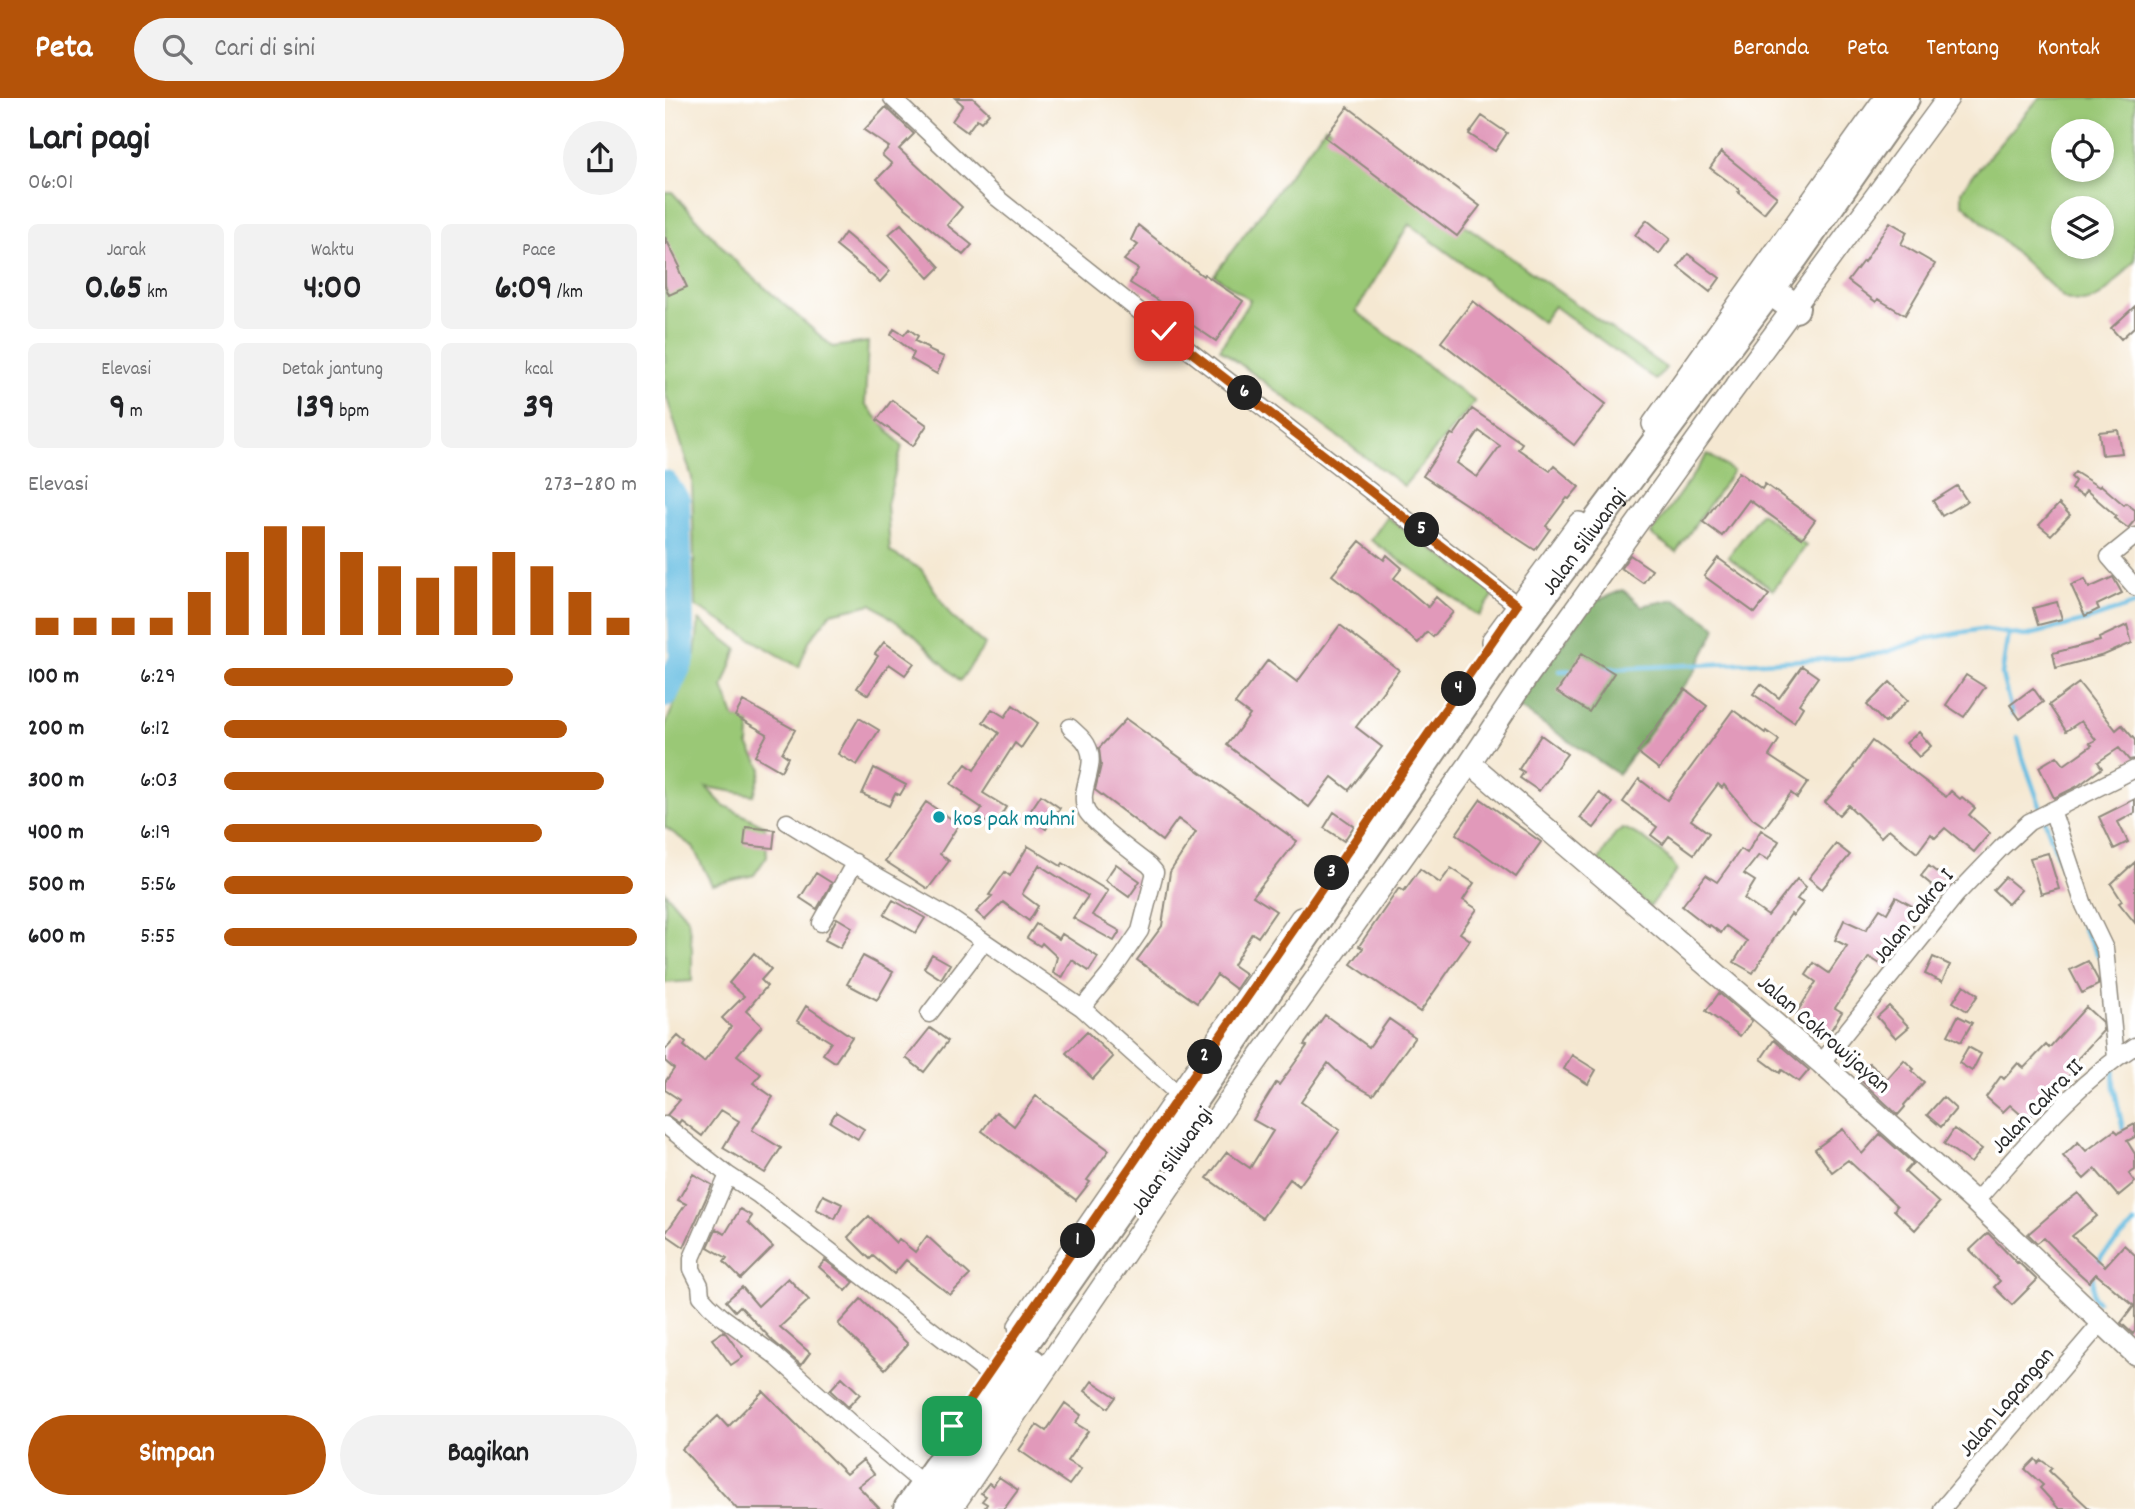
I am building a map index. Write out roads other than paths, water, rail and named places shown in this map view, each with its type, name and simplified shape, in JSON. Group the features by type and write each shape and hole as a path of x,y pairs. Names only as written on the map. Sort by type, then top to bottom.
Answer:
{"highway":[{"name":"Jalan Siliwangi","path":"908,1509 1060,1280 1129,1194 1442,767 1788,303 1927,98"},
{"name":"Jalan Siliwangi","path":"934,1509 1129,1194 1500,652 1787,268 1889,106"}],"street":[{"path":"892,98 996,197 1517,605"},
{"path":"951,1509 1234,1093 1469,763 1788,303 1948,98"},
{"path":"1129,1194 1179,1095 1517,605 1664,410 1708,345 1889,106"},
{"path":"2135,536 2109,557 2135,587"},
{"path":"1070,727 1087,745 1090,755 1084,798 1087,811 1150,865 1154,872 1140,930 1114,969 1082,1008"},
{"name":"Jalan Cokrowijayan","path":"1469,763 1821,1063 1975,1202 2134,1353"},
{"name":"Jalan Cakra I","path":"1821,1063 1966,885 2001,848 2045,814 2135,769"},
{"path":"2045,814 2065,849 2084,905 2105,949 2113,1060"},
{"path":"787,821 940,912 1082,1008 1179,1095"},
{"path":"821,923 855,862"},
{"path":"929,1014 984,942"},
{"name":"Jalan Cakra II","path":"1975,1202 2056,1113 2113,1060 2135,1045"},
{"path":"665,1125 987,1373"},
{"path":"728,1175 692,1258 692,1269 700,1284 701,1296 722,1316 773,1354 916,1478"},
{"path":"895,1509 987,1373 1060,1280"},
{"name":"Jalan Lapangan","path":"1942,1509 2102,1322"}],"waterway":[{"path":"665,483 677,501 682,659 665,695"},
{"path":"1602,669 1849,658 1883,653 1925,639 1981,629 2025,636 2088,620 2135,604"},
{"path":"2008,633 2002,675 2012,714"},
{"path":"1560,671 1576,670"},
{"path":"2018,738 2084,931 2099,956"},
{"path":"2113,1068 2124,1135"},
{"path":"2098,1264 2101,1257 2135,1223"},
{"path":"2093,1275 2093,1296 2097,1301"}],"place":[{"name":"kos pak muhni","path":"939,817"}]}
